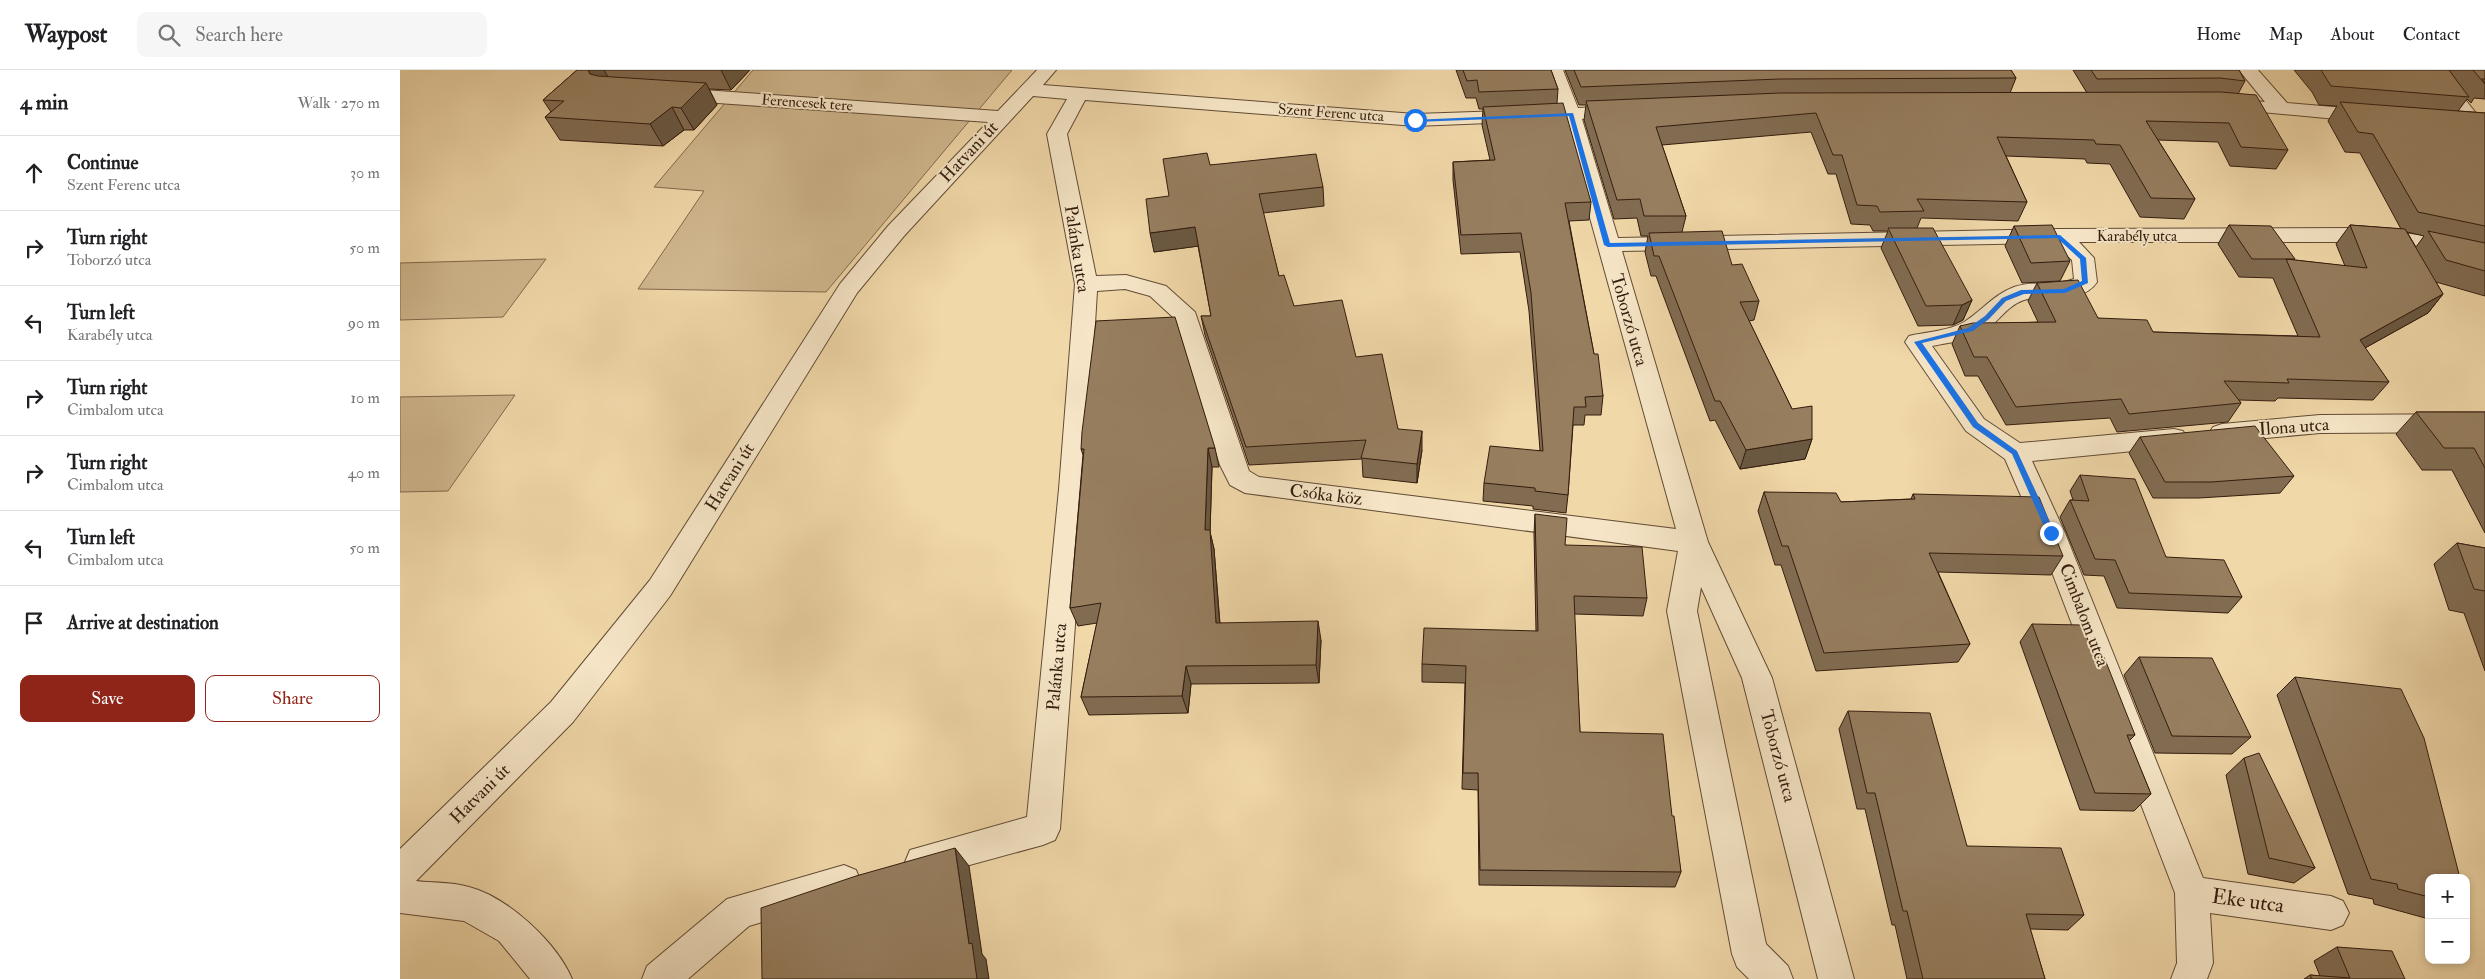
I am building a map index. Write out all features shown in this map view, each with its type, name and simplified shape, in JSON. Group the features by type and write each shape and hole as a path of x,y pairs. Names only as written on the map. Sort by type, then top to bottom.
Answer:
{"street":[{"name":"Hatvani út","path":"400,873 562,712 660,588 848,289 896,231 1046,70"},
{"name":"Toborzó utca","path":"1554,70 1571,114 1694,542 1757,678 1836,979"},
{"path":"2248,70 2282,109"},
{"path":"2433,70 2481,124"},
{"name":"Szent Ferenc utca","path":"1028,90 1415,120 1639,111"},
{"name":"Ferencesek tere","path":"660,93 1002,117"},
{"name":"Palánka utca","path":"901,867 1043,829 1072,489 1086,284 1057,134 1079,94"},
{"path":"2211,103 2387,117"},
{"path":"2444,121 2481,124"},
{"name":"Karabély utca","path":"1608,245 2058,236 2359,235 2419,242 2485,258"},
{"path":"2015,452 1975,425 1917,342 1970,329 1987,317 2004,300 2023,292 2065,291 2086,282 2083,258 2058,236"},
{"name":"Csóka köz","path":"1086,284 1126,282 1158,291 1187,317 1232,466 1239,478 1254,486 1694,542"},
{"name":"Ilona utca","path":"2015,452 2320,424 2485,423"},
{"name":"Cimbalom utca","path":"2015,452 2051,533 2192,893"},
{"name":"Toborzó utca","path":"1694,542 1682,611 1750,954 1775,979"},
{"path":"660,979 739,911 872,875"},
{"name":"Eke utca","path":"2189,979 2195,963 2192,893 2331,913"},
{"path":"400,896 469,904 512,929 554,979"}],"shaded area":[{"path":"753,70 1012,70 826,292 638,289 704,191 654,187"},
{"path":"546,259 503,317 400,320 400,263"},
{"path":"515,395 448,491 400,492 400,397"}],"building":[{"path":"577,70 588,70 590,74 598,76 706,83 681,108 672,107 650,124 545,117 564,101 543,100"},
{"path":"1463,70 1551,70 1558,89 1479,92 1477,80 1467,81"},
{"path":"1574,70 2011,70 2016,78 1779,79 1581,87"},
{"path":"2091,70 2239,70 2245,81 2220,78 2097,79"},
{"path":"2321,70 2449,70 2469,97 2331,86"},
{"path":"2473,70 2485,70 2485,79 2482,79 2485,84"},
{"path":"2221,92 2256,95 2288,150 2241,147 2229,123 2146,121 2195,199 2151,198 2120,145 2096,144 2094,140 1997,137 2027,202 1917,199 1924,211 1880,212 1877,206 1857,205 1842,155 1833,155 1816,113 1656,127 1686,216 1644,216 1640,199 1617,200 1586,101 1780,93"},
{"path":"2340,102 2485,113 2485,226 2418,212 2373,134 2358,132"},
{"path":"1563,103 1591,202 1565,203 1594,354 1598,354 1603,396 1585,397 1586,407 1574,407 1568,495 1535,491 1535,488 1484,483 1490,446 1543,451 1531,293 1521,233 1461,235 1453,162 1495,160 1483,107"},
{"path":"1207,153 1210,165 1316,154 1323,187 1259,194 1279,276 1284,275 1294,306 1342,300 1356,357 1382,354 1398,429 1422,431 1417,464 1361,458 1366,440 1246,447 1201,316 1211,316 1195,227 1150,233 1146,199 1169,196 1163,159"},
{"path":"2052,225 2070,261 2031,263 2014,226"},
{"path":"2229,225 2271,226 2295,259 2252,259"},
{"path":"2350,225 2405,229 2443,294 2360,340 2389,382 2287,379 2289,383 2224,381 2241,403 2129,414 2121,399 2016,407 1987,357 1974,357 1960,326 1973,323 2056,322 2037,283 2078,280 2098,318 2147,320 2153,332 2320,337 2286,259 2367,268"},
{"path":"1888,228 1933,228 1972,300 1962,305 1926,306"},
{"path":"1722,231 1732,265 1742,264 1759,301 1740,302 1792,409 1812,406 1812,439 1746,450 1720,401 1715,401 1659,256 1654,256 1649,233"},
{"path":"2428,231 2485,243 2485,271 2446,260"},
{"path":"1175,317 1215,448 1208,448 1205,530 1210,530 1216,623 1318,621 1316,665 1186,666 1182,696 1081,697 1101,603 1070,608 1084,449 1081,449 1082,432 1096,321"},
{"path":"2416,412 2485,412 2485,468 2474,448 2444,448"},
{"path":"2255,426 2294,476 2211,482 2165,482 2140,437"},
{"path":"2080,475 2135,479 2166,557 2224,560 2242,597 2129,593 2115,560 2095,559 2070,500 2089,501"},
{"path":"1764,492 1836,493 1841,502 1915,499 1913,494 2039,497 2063,556 1929,553 1970,644 1824,653 1788,546 1782,546"},
{"path":"1535,514 1567,518 1565,545 1642,547 1647,598 1574,596 1580,732 1663,734 1672,816 1674,816 1681,872 1480,870 1478,773 1463,773 1466,666 1422,664 1424,628 1538,631"},
{"path":"2457,543 2485,548 2485,591 2474,589"},
{"path":"2032,624 2082,625 2095,657 2104,657 2135,735 2127,735 2151,794 2095,793"},
{"path":"2139,657 2212,658 2251,737 2172,736"},
{"path":"2295,677 2401,689 2424,738 2459,874 2425,874 2425,896 2398,889 2397,884 2371,879"},
{"path":"1848,711 1930,713 1967,846 2061,848 2084,915 2026,914 2045,979 1923,979 1907,911 1903,911 1875,793 1867,793"},
{"path":"2259,753 2315,868 2269,858 2244,758"},
{"path":"955,848 969,944 972,943 977,979 762,979 761,908 856,876"},
{"path":"2337,947 2392,951 2405,979 2312,979 2310,975 2350,978"}],"route":[{"path":"1415,120 1571,114 1608,245 2058,236 2083,258 2086,282 2065,291 2023,292 2004,300 1987,317 1970,329 1917,342 1975,425 2015,452 2051,533"}]}
